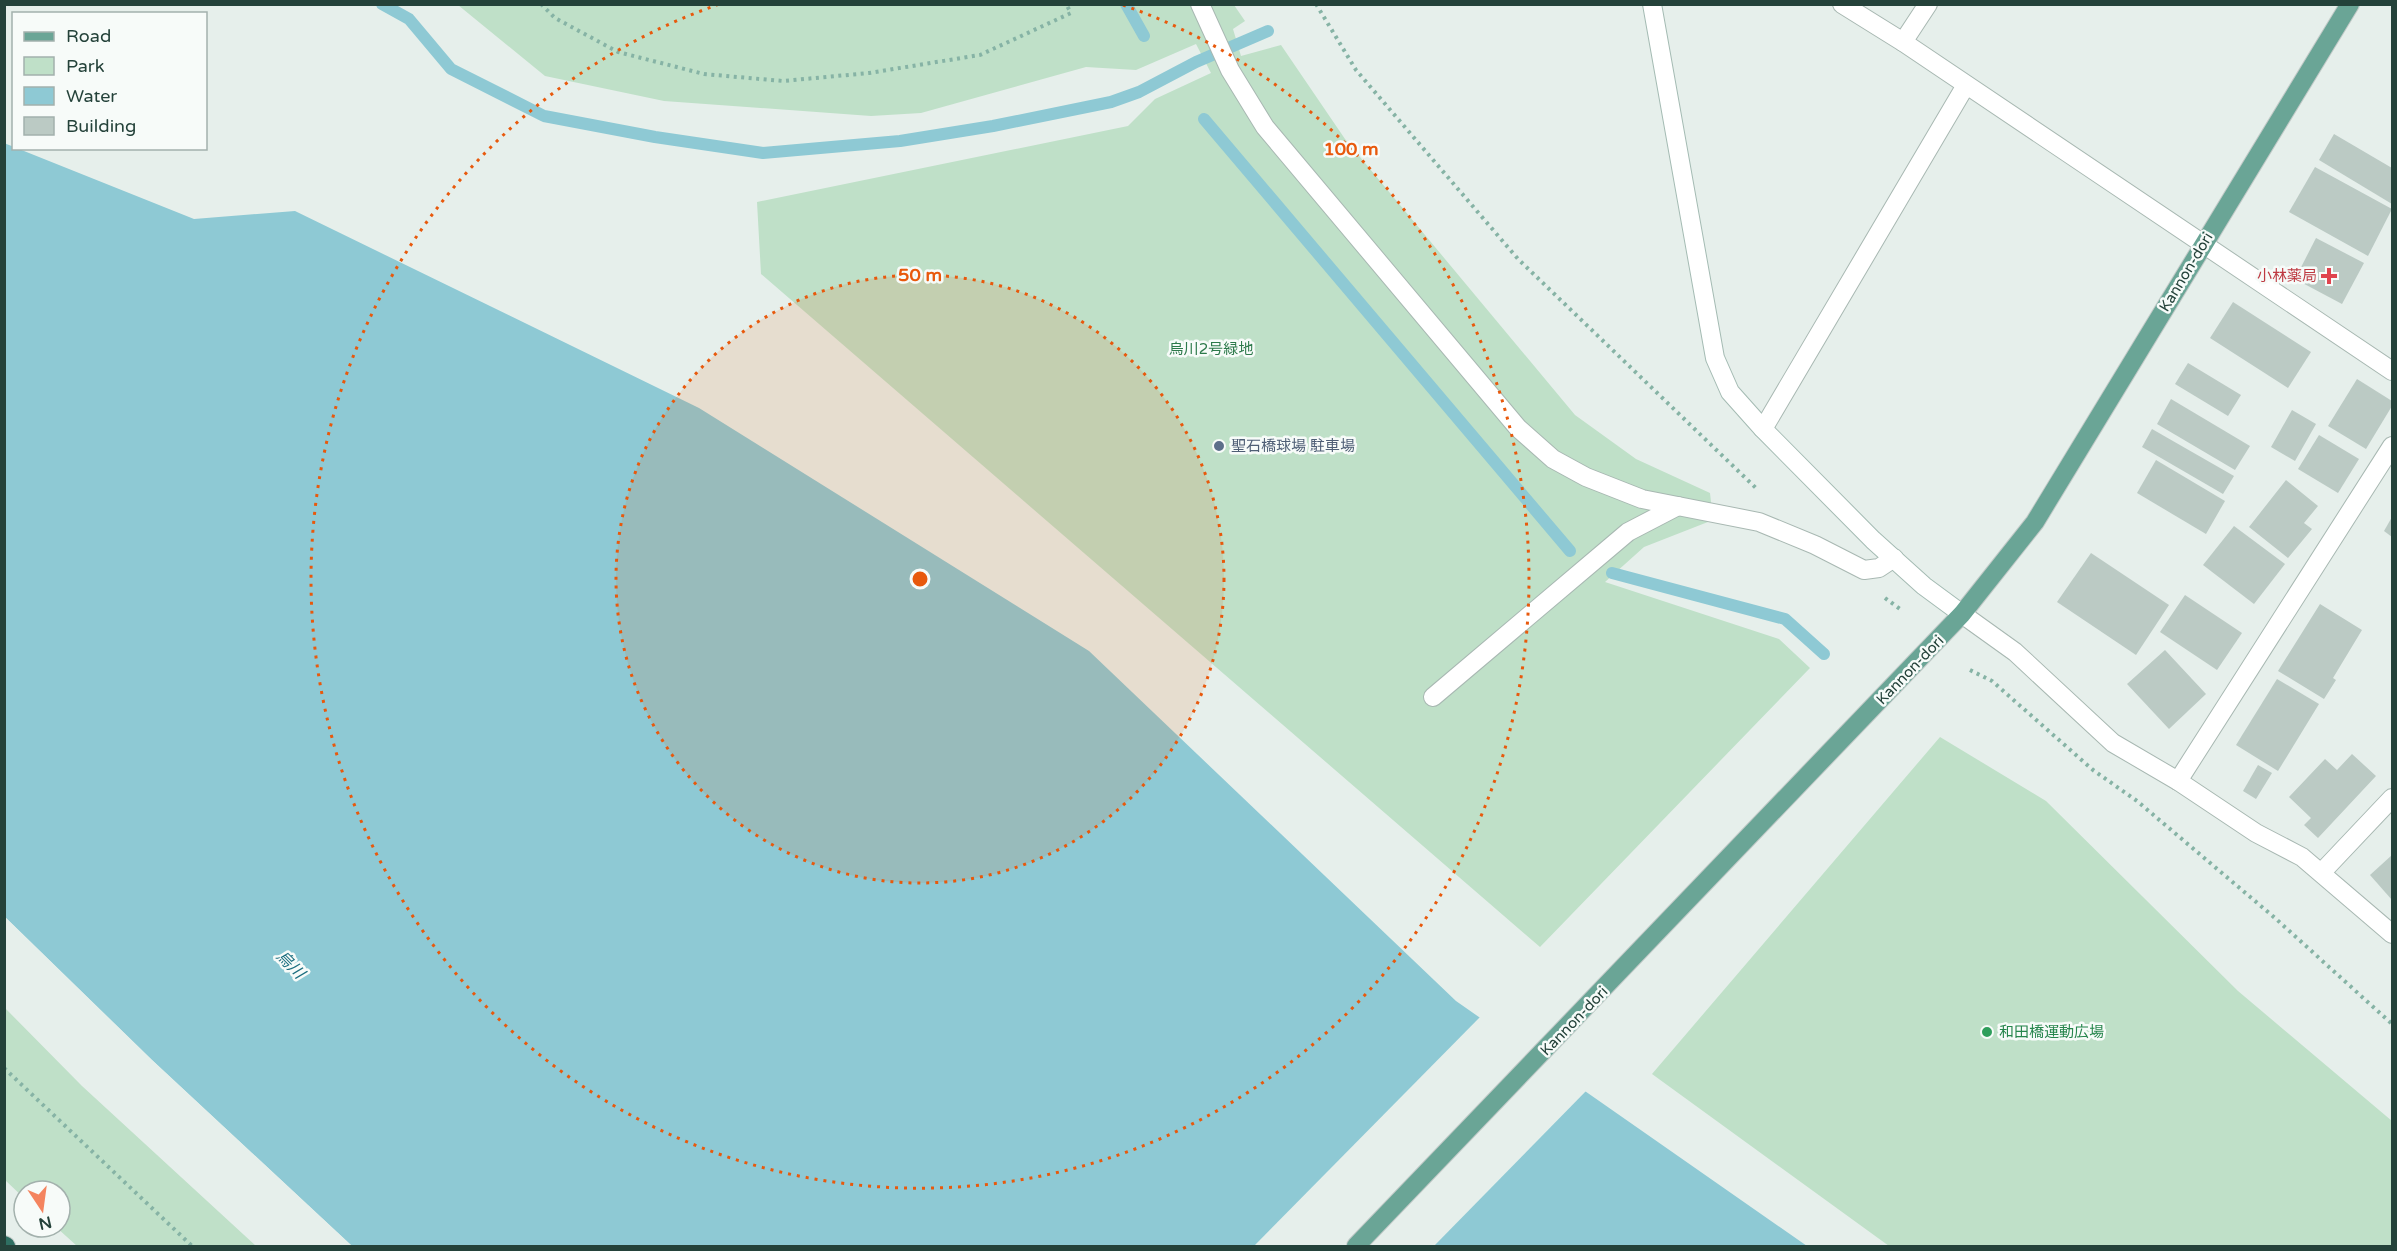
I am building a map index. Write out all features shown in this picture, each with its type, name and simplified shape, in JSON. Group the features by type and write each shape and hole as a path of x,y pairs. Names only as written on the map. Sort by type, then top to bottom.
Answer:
{"main road":[{"name":"Kannon-dori","path":"1356,1246 1962,614 2035,522 2350,4"}],"street":[{"path":"1200,4 1230,70 1265,128 1518,428 1553,459 1586,477 1642,499 1759,522 1815,545 1863,570 1879,568 1894,558"},
{"path":"1652,4 1715,358 1730,392 1763,429 1894,558 1924,585 2015,652 2113,743 2178,781 2256,833 2302,857 2392,934"},
{"path":"1842,4 1903,42 2202,245 2392,370"},
{"path":"1903,42 1928,4"},
{"path":"1763,429 1966,85"},
{"path":"2178,781 2392,446"},
{"path":"1433,698 1628,532 1678,506"},
{"path":"2322,872 2392,798"}],"path":[{"path":"541,4 555,18 618,52 704,74 783,81 869,73 980,55 1071,13 1066,4"},
{"path":"1316,4 1356,70 1518,259 1759,491"},
{"path":"1970,670 1992,681 2093,770 2137,801 2275,918 2392,1024"},
{"path":"4,1068 192,1246"}],"green space":[{"name":"烏川2号緑地","path":"458,5 1234,5 1245,21 1233,29 1241,56 1281,45 1345,139 1575,415 1636,459 1710,493 1713,520 1644,547 1605,582 1779,639 1810,668 1540,947 761,274 757,202 1128,126 1155,99 1211,73 1196,44 1136,70 1086,67 921,113 871,116 664,101 545,76"},
{"name":"和田橋運動広場","path":"1940,737 2046,801 2238,991 2392,1121 2392,1246 1889,1246 1652,1074"},
{"path":"5,1008 82,1086 256,1246 77,1246 69,1239 72,1239 72,1179 12,1179 12,1187 5,1180"}],"water":[{"name":"烏川","path":"4,143 12,146 12,150 22,150 194,219 295,211 699,408 1089,651 1456,1001 1807,1246 352,1246 152,1060 5,917"}],"pier":[{"path":"5,917 152,1060 352,1246 348,1246 150,1062 4,921"},
{"path":"1482,1015 1588,1089 1434,1246 1254,1246"}],"building":[{"path":"2334,134 2392,168 2392,204 2319,160"},
{"path":"2315,167 2392,209 2368,256 2289,212"},
{"path":"2316,238 2364,263 2342,304 2295,279"},
{"path":"2233,302 2311,352 2288,388 2210,338"},
{"path":"2188,363 2241,395 2228,416 2175,384"},
{"path":"2357,379 2392,401 2392,406 2366,449 2328,426"},
{"path":"2171,399 2250,446 2235,470 2157,424"},
{"path":"2292,410 2316,424 2295,461 2271,447"},
{"path":"2152,429 2234,476 2223,494 2142,447"},
{"path":"2319,435 2359,459 2338,493 2298,469"},
{"path":"2156,460 2225,501 2206,534 2137,493"},
{"path":"2286,480 2318,506 2304,523 2312,529 2288,558 2249,527"},
{"path":"2392,517 2392,537 2384,531"},
{"path":"2234,526 2285,564 2254,604 2203,565"},
{"path":"2091,553 2169,605 2136,655 2057,602"},
{"path":"2185,595 2242,633 2217,670 2160,632"},
{"path":"2320,604 2362,630 2333,678 2336,680 2324,699 2278,671"},
{"path":"2165,650 2206,694 2169,729 2127,684"},
{"path":"2277,679 2319,704 2278,771 2236,745"},
{"path":"2352,754 2376,776 2318,838 2304,825 2311,818 2289,797 2325,759 2337,770"},
{"path":"2258,765 2272,773 2256,799 2243,791"},
{"path":"2392,855 2392,900 2370,875"}],"waterway":[{"path":"382,4 409,19 451,69 544,116 655,137 763,153 900,141 993,126 1111,102 1139,92 1196,62 1268,31"},
{"path":"1126,4 1144,36"},
{"path":"1204,119 1570,551"},
{"path":"1612,573 1785,619 1824,654"}],"place":[{"name":"小林薬局","path":"2329,276"},
{"name":"聖石橋球場 駐車場","path":"1219,446"},
{"name":"和田橋運動広場","path":"1987,1032"}]}
